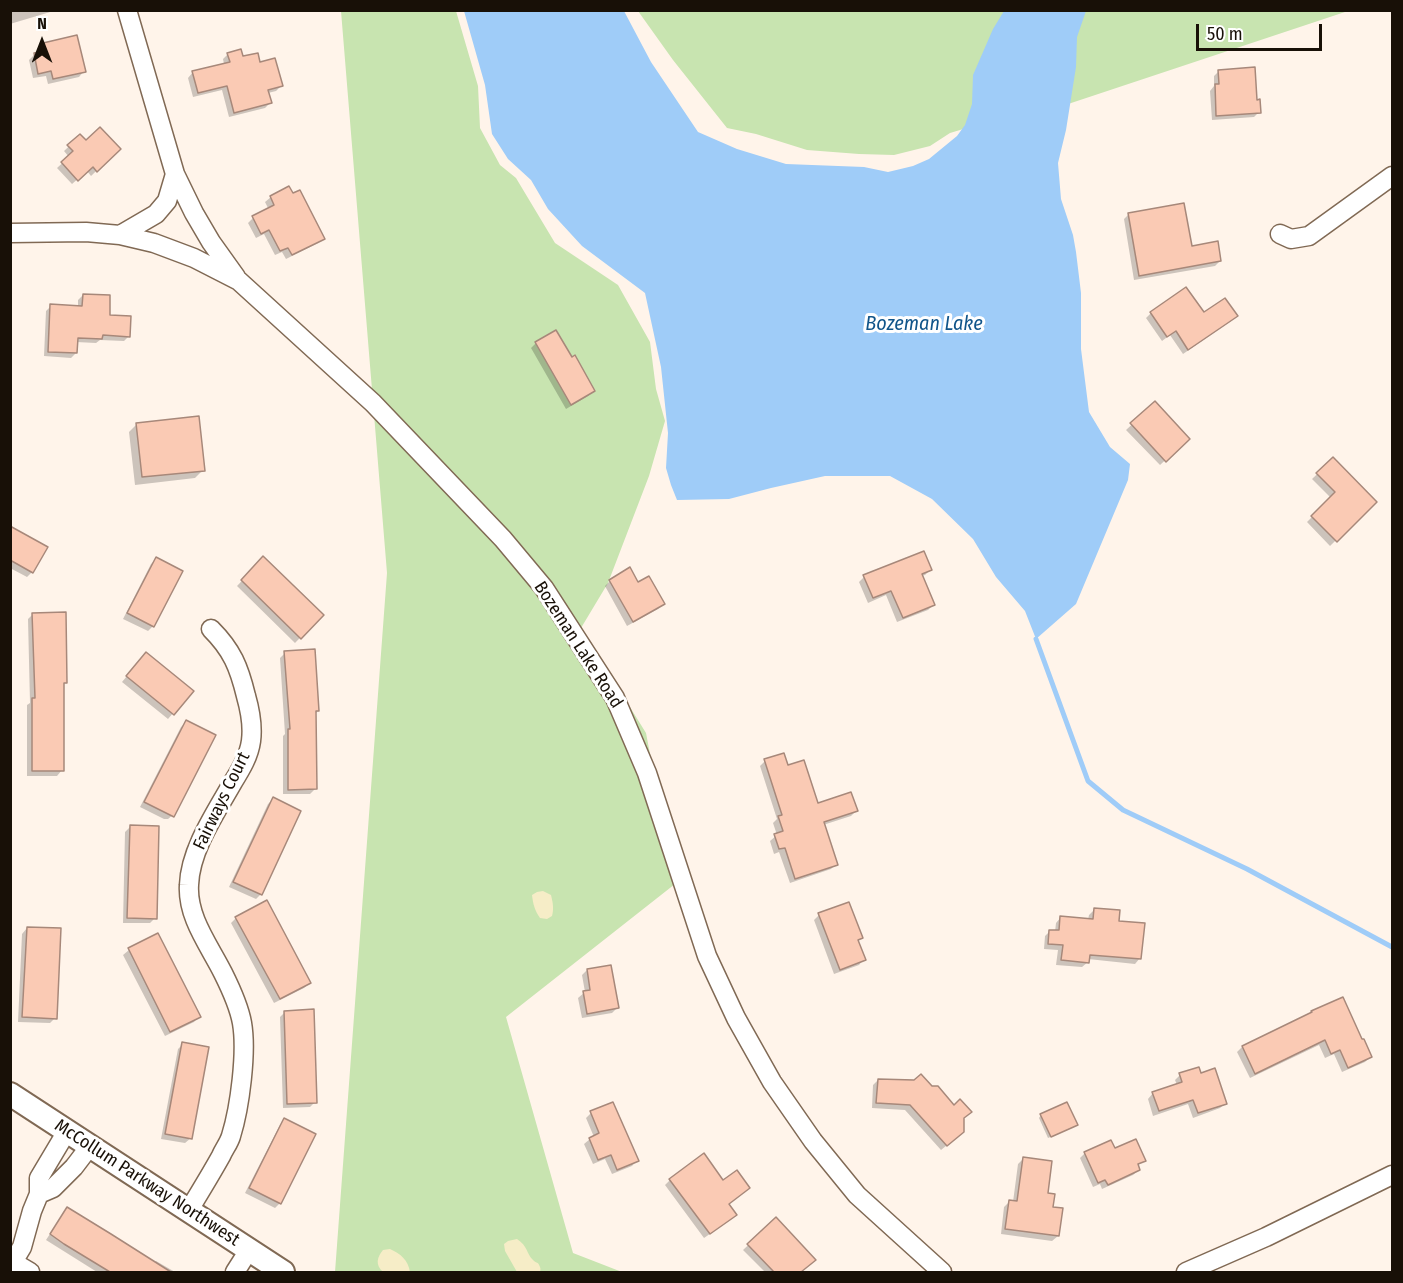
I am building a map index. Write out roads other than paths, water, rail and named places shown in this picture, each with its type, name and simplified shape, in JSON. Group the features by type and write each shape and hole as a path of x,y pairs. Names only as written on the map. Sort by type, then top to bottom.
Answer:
{"street":[{"path":"127,10 176,174 194,213 211,242 239,281"},
{"path":"120,235 156,214 167,201 176,174"},
{"path":"1280,234 1291,239 1308,236 1392,176"},
{"name":"Bozeman Lake Road","path":"10,233 86,232 120,235 154,243 194,258 239,281 373,403 496,532 544,588 615,698 647,773 707,956 736,1018 772,1082 813,1141 857,1195 942,1272"},
{"name":"Fairways Court","path":"189,1210 231,1137 239,1101 244,1060 242,1024 233,992 196,923 190,904 189,885 192,864 198,847 246,760 251,741 251,723 243,682 236,662 225,643 211,629"},
{"name":"McCollum Parkway Northwest","path":"10,1094 283,1272"},
{"path":"30,1272 12,1262 22,1247 39,1194 39,1178 67,1131"},
{"path":"39,1194 53,1188 75,1167 90,1146"},
{"path":"1186,1272 1266,1237 1392,1175"},
{"path":"235,1272 249,1250"}],"water":[{"name":"Bozeman Lake","path":"464,11 624,11 651,62 698,132 737,149 786,164 864,167 888,172 913,166 929,159 957,136 965,125 972,104 973,75 993,29 1004,11 1086,11 1077,37 1076,67 1058,163 1061,199 1076,252 1081,293 1081,349 1089,412 1110,447 1130,464 1128,480 1076,604 1036,639 1025,611 996,577 973,539 932,499 890,476 825,476 729,499 677,500 666,468 668,433 661,367 645,293 582,246 548,209 531,180 508,159 492,134 485,85"}],"waterway":[{"path":"1036,639 1088,781 1123,810 1247,869 1392,947"}]}
